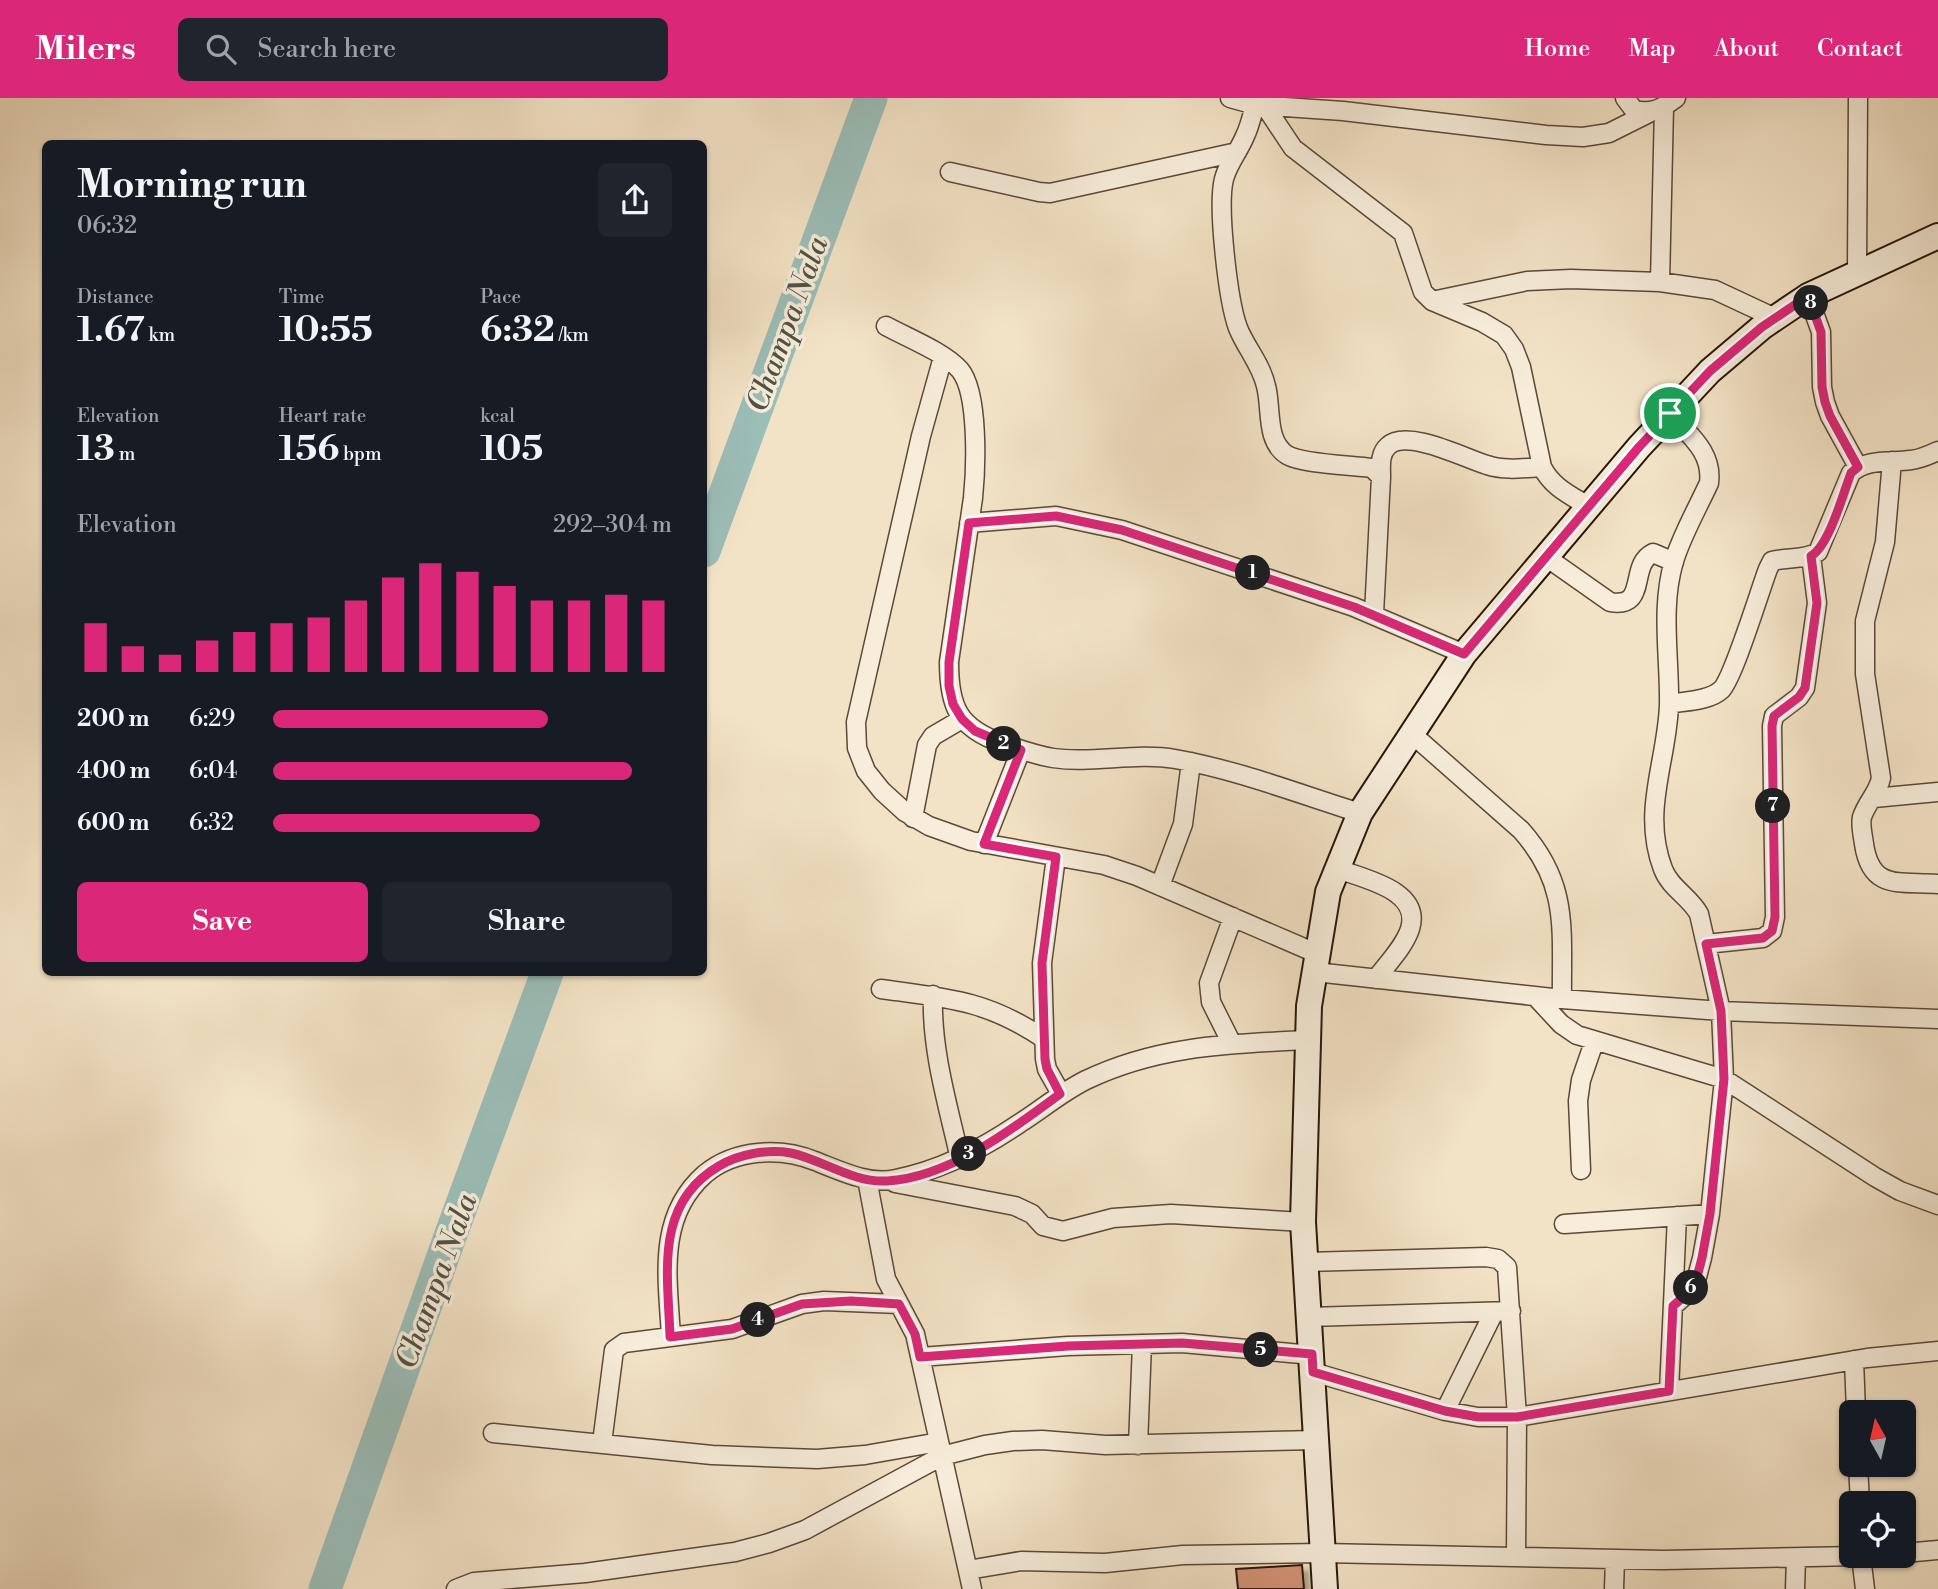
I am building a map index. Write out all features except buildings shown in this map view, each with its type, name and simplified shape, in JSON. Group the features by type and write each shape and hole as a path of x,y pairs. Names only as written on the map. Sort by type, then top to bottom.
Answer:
{"main road":[{"path":"1325,1589 1303,1222 1309,1006 1328,892 1360,813 1464,654 1588,506 1710,371 1775,318 1808,296 1857,271 1938,236"}],"street":[{"path":"1230,98 1260,105 1331,109 1583,137 1609,133 1663,106"},
{"path":"1625,98 1634,110 1663,106"},
{"path":"1857,271 1858,98"},
{"path":"1260,105 1224,180 1222,199 1230,295 1239,330 1261,371 1266,387 1272,433 1278,447 1289,456 1372,468 1381,478"},
{"path":"1260,105 1293,148 1403,233 1423,292 1432,301 1482,322 1504,335 1514,349 1524,378 1542,467 1548,478 1559,488 1588,506"},
{"path":"1660,282 1663,106"},
{"path":"950,172 1030,191 1050,193 1237,152"},
{"path":"1432,301 1527,281 1571,279 1660,282 1715,290 1775,318"},
{"path":"1808,296 1821,332 1822,387 1825,402 1858,467"},
{"path":"886,326 943,357 961,371 971,396 975,470 949,662 949,686 953,704 962,719 975,731 1021,750 1054,758 1141,756 1191,762 1360,813"},
{"path":"943,357 918,448 856,722 857,748 866,771 882,791 913,818 961,838 984,844 1104,865 1233,917 1316,963 1376,979 1562,999 1721,1011 1938,1018"},
{"path":"1670,413 1709,461 1710,472 1709,483 1674,562 1667,609 1669,704 1655,789 1654,831 1664,871 1675,887 1693,903 1699,914 1721,1011 1724,1079 1710,1214 1697,1277 1688,1293 1673,1306"},
{"path":"1374,614 1381,460 1388,445 1396,441 1423,442 1503,469 1542,467"},
{"path":"1669,704 1701,698 1721,690 1732,671 1772,561 1811,556 1818,552 1851,473 1869,463 1921,458 1938,451"},
{"path":"1892,461 1885,542 1865,621 1865,674 1881,778 1874,798 1861,818 1866,860 1878,876 1889,880 1938,884"},
{"path":"969,523 1056,516 1089,521 1374,614 1464,654"},
{"path":"1546,557 1610,602 1618,604 1628,601 1635,592 1645,557 1653,553 1674,562"},
{"path":"1706,944 1763,938 1772,931 1775,917 1772,726 1774,716 1799,697 1805,688 1817,603 1811,556"},
{"path":"913,818 927,745 933,736 962,719"},
{"path":"1412,734 1521,830 1536,847 1549,870 1562,919 1562,999"},
{"path":"984,844 1021,750"},
{"path":"1160,886 1183,824 1191,762"},
{"path":"1874,798 1938,792"},
{"path":"1056,857 1042,963 1043,1038 1047,1069 1060,1094"},
{"path":"1338,869 1384,886 1402,896 1410,910 1410,928 1401,946 1376,979"},
{"path":"1232,1044 1211,1002 1209,983 1233,917"},
{"path":"881,989 954,998 997,1011 1017,1020 1043,1038"},
{"path":"933,995 932,1013 937,1056 960,1159"},
{"path":"1535,996 1561,1024 1577,1035 1724,1079 1866,1172 1900,1191 1938,1205"},
{"path":"886,1181 909,1177 960,1159 1022,1122 1060,1094 1113,1068 1181,1049 1308,1040"},
{"path":"1581,1170 1578,1101 1581,1080 1594,1042"},
{"path":"670,1337 667,1253 671,1227 684,1197 706,1173 735,1156 789,1153 867,1179 1015,1206 1031,1214 1043,1226 1063,1231 1113,1218 1171,1214 1303,1222"},
{"path":"867,1179 886,1279 915,1334 972,1589"},
{"path":"1564,1224 1710,1214"},
{"path":"1669,1391 1677,1216"},
{"path":"1306,1262 1486,1257 1498,1259 1507,1267 1503,1311 1517,1417 1517,1557"},
{"path":"602,1443 614,1350 624,1343 732,1329 784,1310 813,1303 851,1301 899,1304"},
{"path":"1309,1317 1503,1311"},
{"path":"1445,1411 1503,1311"},
{"path":"920,1357 1182,1343 1312,1363 1445,1411 1478,1417 1517,1417 1854,1360 1938,1351"},
{"path":"1138,1445 1142,1344"},
{"path":"1854,1360 1856,1400"},
{"path":"493,1433 712,1455 817,1459 1013,1441 1138,1445 1317,1440"},
{"path":"456,1589 474,1582 585,1573 735,1552 769,1543 805,1530 941,1449"},
{"path":"1916,1552 1938,1550"},
{"path":"968,1570 1021,1561 1105,1563 1183,1555 1323,1553 1615,1559 1839,1557"},
{"path":"1795,1589 1796,1558"},
{"path":"1614,1589 1615,1559"},
{"path":"1861,1568 1865,1589"}],"waterway":[{"name":"Champa Nala","path":"707,543 871,98"},
{"name":"Champa Nala","path":"325,1589 546,976"}],"route":[{"path":"1808,296 1821,332 1822,387 1825,402 1858,467 1851,473 1824,541 1818,552 1811,556 1817,603 1805,688 1799,697 1774,716 1772,726 1775,917 1772,931 1763,938 1706,944 1721,1011 1724,1079 1710,1214 1702,1258 1697,1277 1688,1293 1673,1306 1669,1391 1517,1417 1478,1417 1445,1411 1313,1372 1312,1354 1182,1343 1068,1346 920,1357 915,1334 899,1304 851,1301 802,1304 732,1329 670,1337 667,1253 671,1227 684,1197 706,1173 735,1156 789,1153 867,1179 886,1181 909,1177 949,1164 988,1143 1060,1094 1047,1069 1045,1059 1042,986 1044,937 1056,857 984,844 1021,750 975,731 962,719 953,704 949,686 949,662 969,523 1056,516 1089,521 1354,607 1464,654 1670,413 1710,371 1762,327 1808,296"}]}
